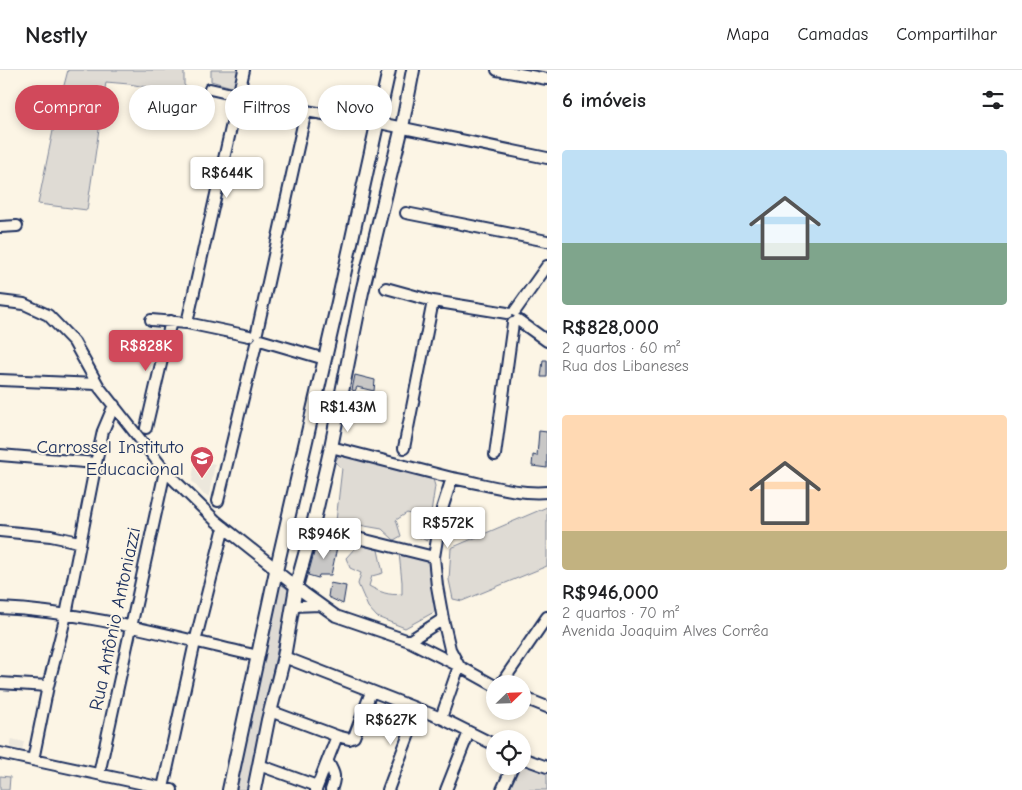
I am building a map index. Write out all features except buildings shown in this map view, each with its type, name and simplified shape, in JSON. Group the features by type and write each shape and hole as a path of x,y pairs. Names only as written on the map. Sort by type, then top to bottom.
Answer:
{"main road":[{"path":"386,85 389,70"},
{"path":"254,790 270,711 284,657 296,586 312,529 331,447 362,292 402,127 413,70"},
{"path":"229,790 276,571 376,130"},
{"path":"342,283 354,278 358,280 362,292"},
{"path":"325,359 348,358"}],"street":[{"path":"240,85 244,70"},
{"path":"497,70 547,80"},
{"path":"392,125 547,158"},
{"path":"187,323 230,130"},
{"path":"218,500 302,130"},
{"path":"406,213 547,241"},
{"path":"0,227 17,226"},
{"path":"495,455 513,317 547,266"},
{"path":"386,288 434,302 513,317 547,341"},
{"path":"0,302 24,304 48,315 74,342 97,384 165,471 224,527 320,606 336,616 408,641 486,681"},
{"path":"404,448 434,302"},
{"path":"151,320 187,323 256,338 325,359"},
{"path":"146,428 171,321"},
{"path":"0,380 97,384"},
{"path":"33,760 48,686 66,615 79,542 103,430 114,405"},
{"path":"331,447 399,466 452,478 535,493 547,492"},
{"path":"0,455 96,463"},
{"name":"Rua Antônio Antoniazzi","path":"98,774 165,471"},
{"path":"441,718 459,666 450,649 443,619 434,558 442,509 452,478"},
{"path":"0,753 168,789 195,642 224,527"},
{"path":"0,531 51,536 79,542"},
{"path":"334,532 434,558"},
{"path":"293,606 320,606"},
{"path":"0,608 27,609 130,626 258,656"},
{"path":"507,675 547,617"},
{"path":"408,641 443,619"},
{"path":"284,657 441,718 486,740"},
{"path":"0,682 48,686"},
{"path":"270,711 349,740 354,737 371,692"},
{"path":"531,701 547,707"},
{"path":"388,790 418,710"},
{"path":"446,790 469,732"},
{"path":"259,765 316,788 337,736"},
{"path":"531,761 547,767"},
{"path":"328,762 335,780 331,790"},
{"path":"502,790 509,775"}],"shaded area":[{"path":"68,70 184,70 184,85 135,85 106,82 106,85 64,85"},
{"path":"211,70 239,70 236,85 225,85 211,81"},
{"path":"53,130 99,130 87,210 38,204"},
{"path":"339,455 433,479 435,486 427,541 417,536 420,518 407,513 396,520 401,536 394,540 382,529 336,521 342,468 335,462"},
{"name":"Carrossel Instituto Educacional","path":"195,459 215,464 209,496 204,495 192,481"},
{"path":"547,507 547,566 462,601 453,599 449,580 451,548"},
{"path":"362,545 378,550 383,573 372,576 369,586 389,594 402,594 399,553 431,560 436,611 405,628 377,617 368,607 358,584 361,573 350,568 346,558 355,548"},
{"path":"282,585 290,591 247,790 233,790 277,588"},
{"path":"12,739 24,742 22,750 10,747"},
{"path":"531,763 547,770 547,790 505,790 511,775 531,775"},
{"path":"0,776 10,777 9,790 0,790"}],"place":[{"name":"Carrossel Instituto Educacional","path":"202,479"}]}
